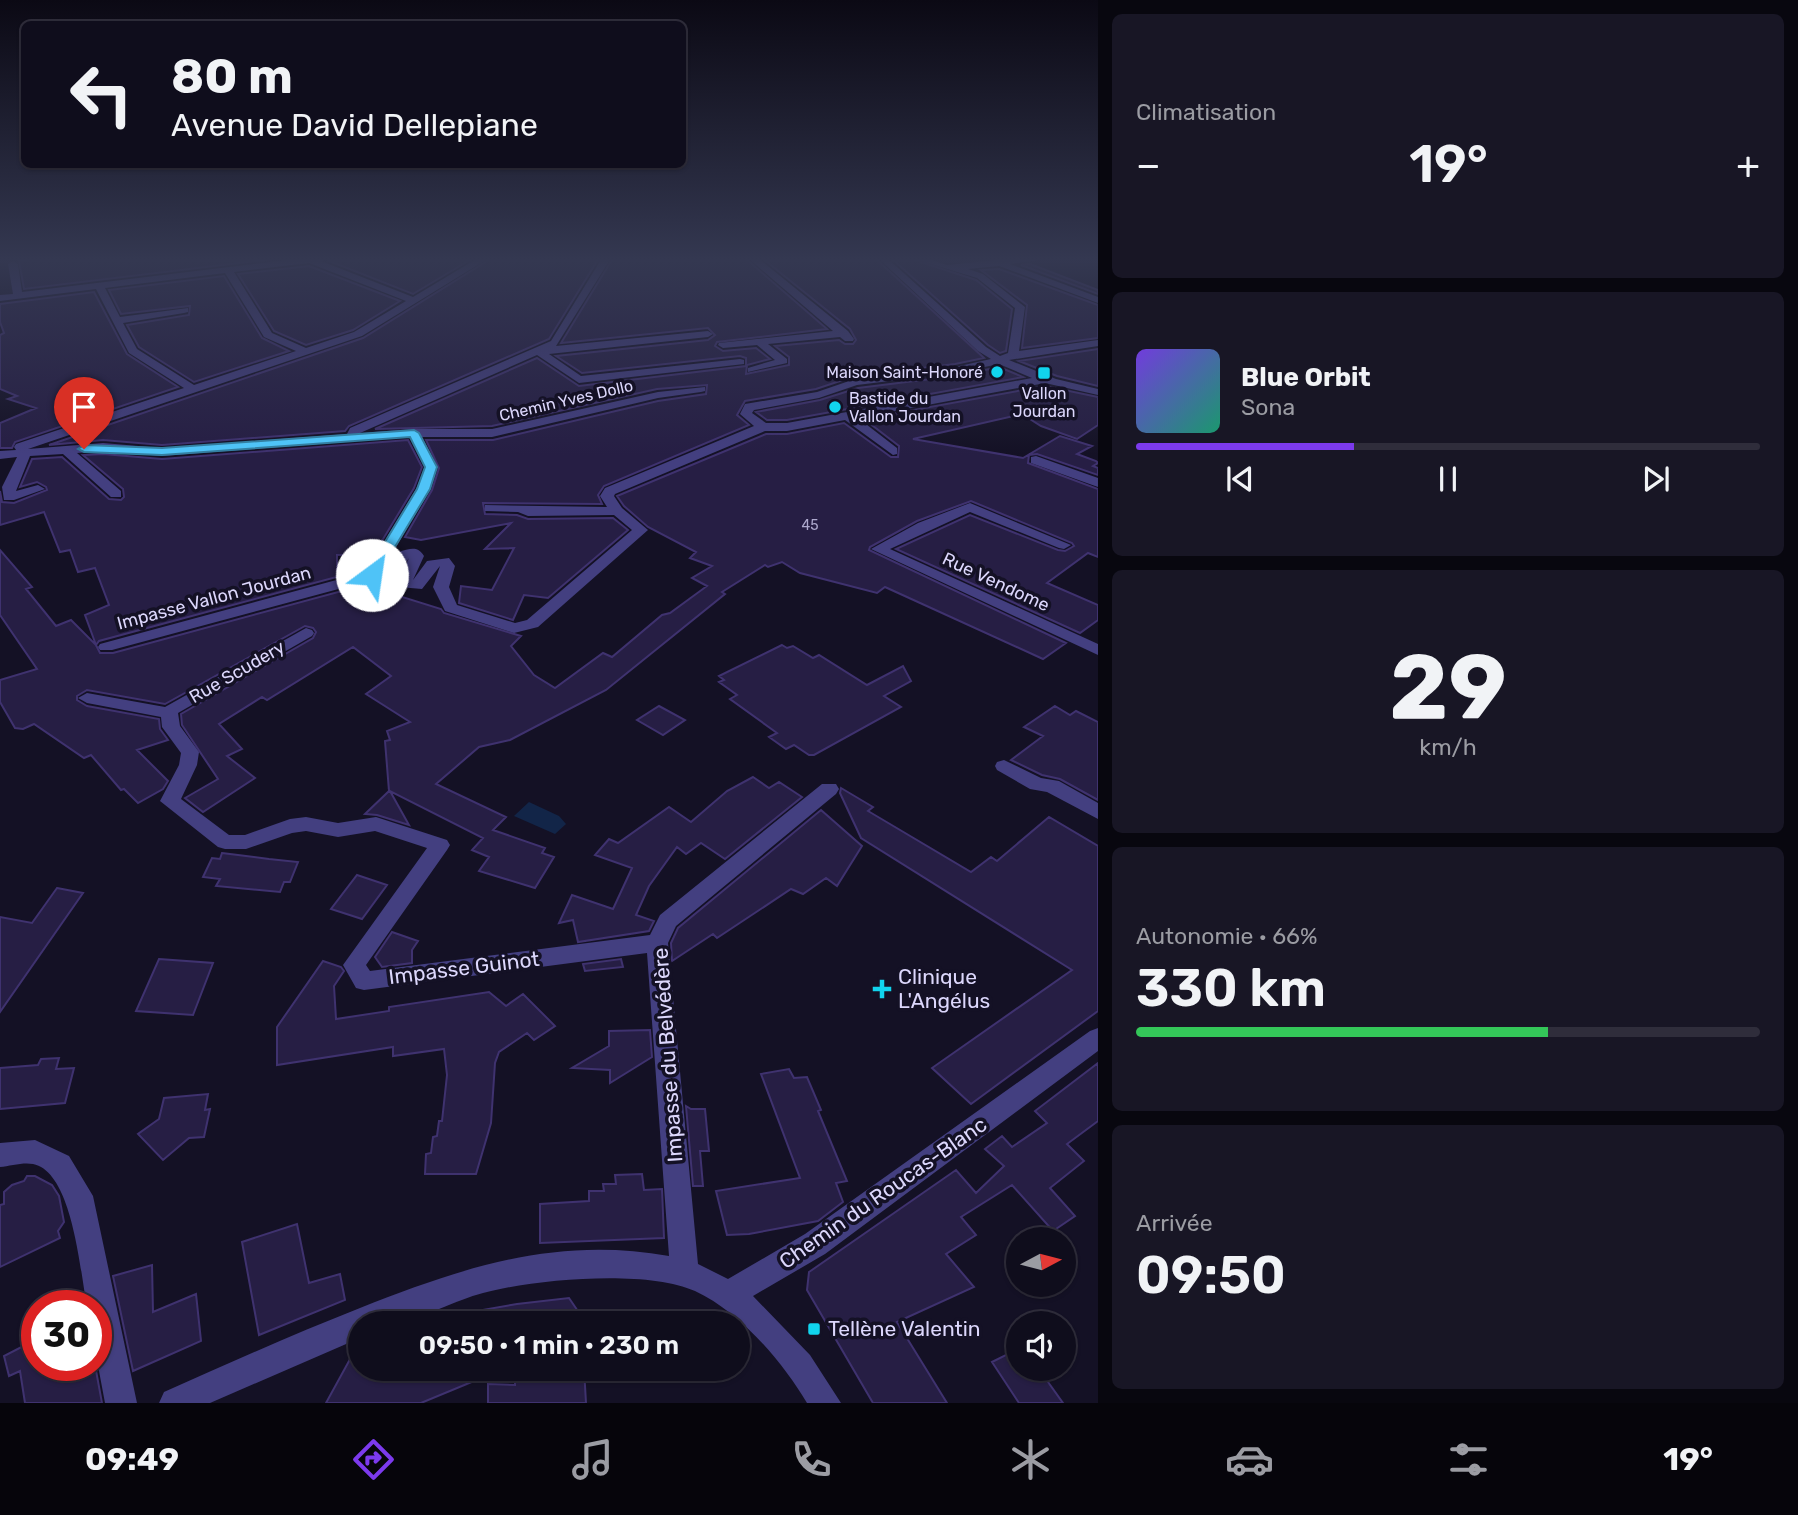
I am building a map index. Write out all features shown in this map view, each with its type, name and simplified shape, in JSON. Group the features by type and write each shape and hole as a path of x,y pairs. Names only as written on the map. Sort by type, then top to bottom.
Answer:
{"street":[{"path":"118,323 133,351 193,389"},
{"path":"261,323 268,335 307,352"},
{"path":"0,454 307,352 358,334 376,323"},
{"path":"353,438 354,431 555,343 567,323"},
{"path":"723,345 846,336 831,323"},
{"path":"954,323 998,360 1042,380 1098,392"},
{"path":"1013,355 1018,323"},
{"path":"538,351 708,334"},
{"path":"752,370 783,361 761,342"},
{"path":"763,427 746,414 746,410 754,406 819,395 855,382 955,370 1013,355 1098,343"},
{"path":"538,351 579,380 740,362"},
{"path":"617,512 607,496 610,491 763,427 787,427 1042,380"},
{"name":"Chemin Yves Dollo","path":"0,454 103,447 162,452 414,433 492,433 647,397 701,389"},
{"path":"848,416 893,451"},
{"path":"372,575 424,489 431,467 414,433"},
{"path":"66,450 116,494"},
{"path":"26,452 9,487 9,497 38,489"},
{"path":"1036,460 1098,483"},
{"name":"Rue Vendome","path":"1065,545 970,507 923,526 878,549 1098,650"},
{"path":"490,508 520,508 528,512 617,512"},
{"name":"Impasse Vallon Jourdan","path":"106,647 372,575 389,576 403,555 414,552 417,556 404,584 417,586 432,564 444,561 448,566 441,587 451,608 514,628 532,624 641,530 617,512"},
{"path":"187,635 246,613 257,605"},
{"name":"Rue Scudery","path":"225,842 170,801 188,765 190,752 170,727 169,713 306,633"},
{"path":"87,698 169,713"},
{"path":"1004,766 1037,784 1052,786 1098,812"},
{"name":"Impasse du Belvédère","path":"685,1273 657,943 668,921 829,789"},
{"name":"Impasse Guinot","path":"225,842 246,842 290,826 306,824 338,830 376,824 440,845 354,965 364,981 657,943"},
{"name":"Chemin du Roucas-Blanc","path":"728,1295 815,1244 1098,1038"},
{"path":"0,1155 35,1152 60,1165 79,1196 121,1403"},
{"path":"175,1403 354,1324 455,1287 510,1272 610,1266 685,1273 728,1295 775,1336 825,1403"}],"water":[{"path":"529,802 559,816 566,824 555,834 514,816"}],"building":[{"path":"1,323 111,323 127,354 178,387 15,442 12,448 0,448 0,423 36,408 8,399 17,396 0,389 0,335 4,333"},
{"path":"253,323 262,338 289,351 194,382 139,347 127,325"},
{"path":"269,323 364,323 353,330 306,345 274,331"},
{"path":"386,323 559,323 549,339 349,426 345,431 162,445 103,440 49,445 363,338"},
{"path":"573,323 821,323 827,329 717,342 715,346 723,351 756,348 770,359 747,365 746,374 789,365 789,357 775,346 839,340 845,344 853,344 856,340 843,323 946,323 984,358 855,376 816,389 745,401 737,415 749,425 604,486 598,495 602,504 483,503 485,514 517,515 528,519 613,518 628,530 548,598 524,595 513,620 459,603 461,586 492,590 514,548 485,549 511,523 421,540 405,537 432,490 439,468 426,440 493,440 658,401 706,394 707,385 657,389 492,426 375,429 537,358 579,386 746,366 746,358 740,356 582,373 556,356 708,340 715,335 708,328 561,343"},
{"path":"964,323 1010,323 1006,351 1000,353"},
{"path":"1025,323 1098,323 1098,338 1022,348"},
{"path":"1098,349 1098,386 1057,376 1019,361"},
{"path":"999,367 1023,377 787,420 767,420 756,412 820,400 858,388 955,376"},
{"path":"1045,386 1098,397 1098,425 1077,439 1041,426 1022,414 913,439 1023,458 1060,436 1092,446 1077,454 1098,463 1093,466 1098,468 1098,475 1037,454 1029,455 1028,463 1098,489 1098,557 1088,553 1047,583 1098,605 1098,620 1080,633 896,549 970,515 1058,550 1065,551 1074,546 971,501 917,521 869,550 1066,643 1043,659 885,587 877,593 800,573 782,562 768,567 765,565 722,592 725,594 606,690 510,740 479,747 436,784 506,817 493,830 545,848 542,853 554,857 535,888 479,871 489,857 472,850 483,838 390,791 409,825 365,814 389,791 385,741 390,740 387,731 410,722 366,694 391,676 353,647 267,700 262,697 219,724 242,749 227,756 255,778 203,812 185,798 218,779 182,725 181,714 313,638 316,632 313,628 305,626 165,704 87,690 77,696 77,700 87,706 159,719 160,729 168,740 137,750 168,781 163,789 138,803 124,789 121,790 91,755 84,758 34,724 23,729 15,728 0,702 0,680 37,669 0,615 0,550 32,587 26,589 56,626 71,620 96,645 100,653 113,653 364,585 521,636 511,646 534,675 555,688 603,653 612,657 662,615 670,613 707,586 692,578 712,566 690,558 696,552 648,527 624,506 617,496 766,434 787,434 844,423 891,457 898,457 899,446 864,419"},
{"path":"408,440 422,467 414,488 374,554 337,555 337,570 355,572 99,641 96,645 85,615 109,605 95,568 78,572 70,550 60,552 44,512 0,525 0,491 2,502 14,503 47,490 37,482 20,487 32,459 62,457 109,499 121,500 124,497 123,489 83,455 162,459"},
{"path":"782,645 787,648 793,646 813,658 819,655 867,685 903,666 911,681 884,696 901,707 814,755 809,755 794,745 786,749 769,737 777,733 730,699 737,695 719,682 724,680 719,676"},
{"path":"659,706 685,720 663,735 637,720"},
{"path":"1055,706 1070,715 1076,711 1098,722 1098,800 1060,779 1042,775 1011,760 1043,736 1024,727"},
{"path":"753,777 769,788 779,782 802,797 725,859 701,843 686,854 677,847 649,886 636,915 654,921 649,931 578,942 573,920 559,923 572,895 613,909 632,868 595,855 609,839 618,843 669,807 691,822 727,791"},
{"path":"841,788 873,807 868,811 971,872 991,857 997,861 1049,817 1098,846 1098,1011 971,1104 932,1068 1072,970 861,838 840,793"},
{"path":"821,810 862,846 837,886 826,878 803,894 791,889 717,938 713,934 672,961 671,943 678,928"},
{"path":"222,853 298,862 290,882 284,882 280,892 216,886 220,879 203,877 212,858 220,859"},
{"path":"357,875 387,885 362,919 331,909"},
{"path":"57,888 83,893 0,1012 0,917 32,923"},
{"path":"392,932 418,941 412,950 412,963 382,967 375,957"},
{"path":"159,959 213,963 193,1015 136,1011"},
{"path":"621,959 623,967 585,971 583,964"},
{"path":"323,961 341,967 344,971 334,986 336,1019 389,1011 389,1007 489,992 506,1006 523,994 555,1026 534,1040 527,1033 499,1052 495,1063 491,1123 476,1174 425,1174 426,1154 431,1153 433,1137 437,1136 439,1121 442,1121 447,1075 444,1049 393,1056 393,1047 277,1065 277,1027"},
{"path":"650,1030 652,1057 610,1083 610,1070 572,1068 609,1046 609,1031"},
{"path":"59,1058 56,1069 74,1068 65,1103 0,1109 0,1068 38,1065 41,1059"},
{"path":"1098,1063 1098,1121 1067,1144 1084,1161 1050,1188 1075,1216 1059,1227 1049,1227 1012,1185 961,1217 976,1235 946,1254 974,1287 897,1322 947,1403 873,1403 807,1290 809,1272 956,1170 976,1193 1004,1166 985,1149 1002,1136 1012,1147 1047,1123 1035,1111"},
{"path":"789,1069 794,1078 807,1077 821,1110 818,1111 847,1181 836,1183 843,1202 818,1221 749,1234 727,1235 716,1191 800,1178 761,1074"},
{"path":"208,1094 205,1110 210,1109 204,1137 189,1138 163,1160 138,1134 159,1119 164,1098"},
{"path":"686,1106 691,1109 705,1109 709,1151 700,1151 703,1186 693,1186"},
{"path":"642,1174 644,1190 662,1189 664,1238 540,1243 540,1204 589,1201 589,1191 604,1191 603,1184 616,1184 615,1175"},
{"path":"27,1176 35,1176 52,1185 59,1196 64,1222 58,1231 60,1238 0,1267 0,1205 4,1204 4,1192 12,1185 24,1181"},
{"path":"297,1224 309,1283 340,1274 345,1300 259,1335 242,1242"},
{"path":"152,1265 153,1312 196,1294 201,1341 133,1371 113,1276"},
{"path":"569,1298 578,1311 477,1311"},
{"path":"21,1347 21,1377 20,1371 9,1376 4,1356"},
{"path":"1006,1355 1006,1381 1047,1381 1063,1403 1019,1403 992,1362"},
{"path":"348,1363 348,1381 474,1381 421,1403 326,1403"},
{"path":"22,1381 98,1381 102,1403 25,1403"},
{"path":"515,1381 585,1381 586,1403 488,1403 488,1384 515,1385"}],"place":[{"name":"Maison Saint-Honoré","path":"997,372"},
{"name":"Vallon Jourdan","path":"1044,373"},
{"name":"Bastide du Vallon Jourdan","path":"835,407"},
{"name":"Clinique L'Angélus","path":"882,989"},
{"name":"Tellène Valentin","path":"814,1329"}],"route":[{"path":"84,449 103,447 162,452 414,433 431,467 428,478 372,575"}]}
